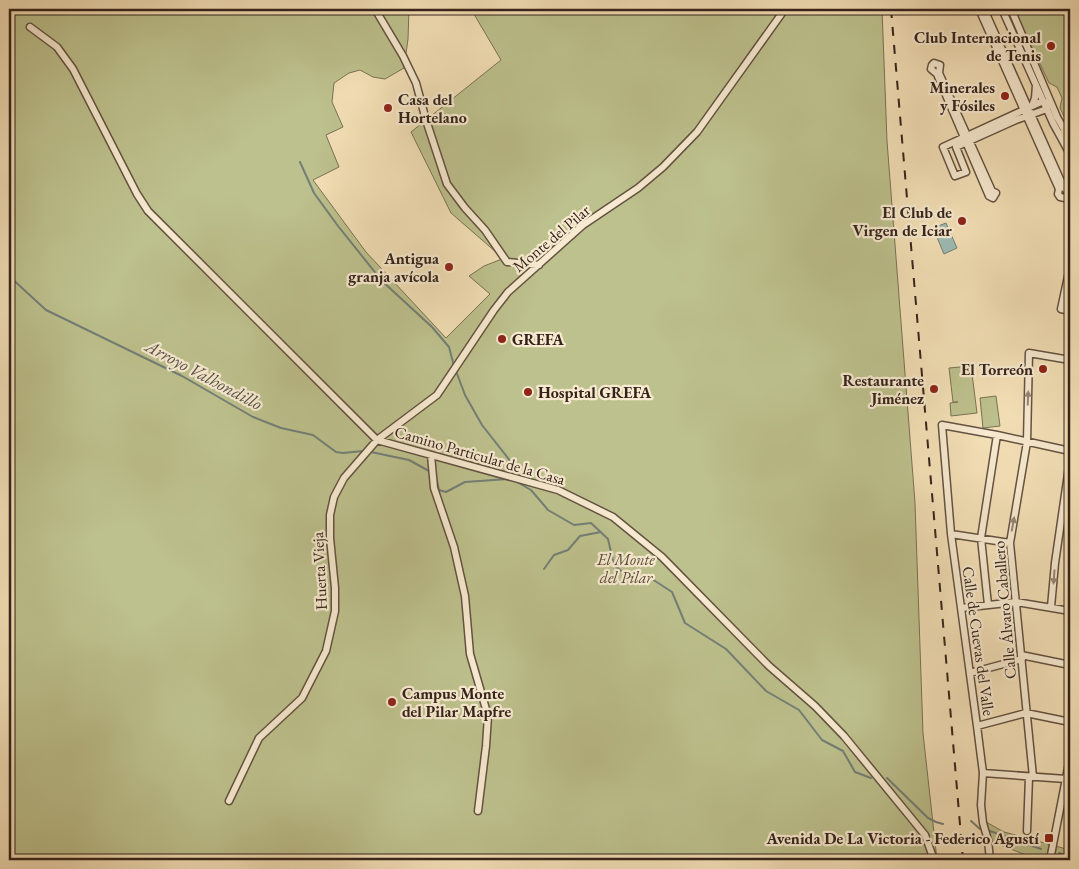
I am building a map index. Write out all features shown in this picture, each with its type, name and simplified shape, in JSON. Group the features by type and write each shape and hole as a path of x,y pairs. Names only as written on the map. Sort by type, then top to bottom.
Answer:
{"street":[{"path":"376,9 416,83 447,184 485,230 507,262 539,264"},
{"name":"Monte del Pilar","path":"355,464 377,440 437,395 508,292 583,225 638,188 663,167 697,132 785,9"},
{"path":"979,9 1030,111 1059,189 1059,196 1065,198 1068,195 1068,191 1064,188 1030,111 984,9"},
{"path":"1002,9 1036,83 1067,137 1070,154"},
{"path":"1010,9 1048,95 1047,104 1054,123"},
{"path":"1009,23 1010,9"},
{"name":"Camino Particular de la Casa","path":"30,27 57,47 73,69 148,212 377,440 558,490 613,516 662,557 769,666 815,706 844,736 925,835 934,860"},
{"path":"967,139 939,73 940,65 934,63 931,69 937,74 967,139 992,191 996,193 993,198 989,196 967,139"},
{"path":"1030,111 1035,98 1036,83"},
{"path":"967,139 956,147 966,172 955,176 943,147 967,139 1047,104"},
{"path":"1030,111 1054,123 1067,137"},
{"path":"1070,267 1062,309 1070,311"},
{"name":"Calle Álvaro Caballero","path":"1027,831 1031,777 1010,543 1026,442 1030,353 1070,360"},
{"name":"Calle de Cuevas del Valle","path":"990,860 981,805 983,774 950,534 942,426 996,435"},
{"path":"988,605 981,538 996,435 1070,451"},
{"path":"431,455 434,488 454,547 465,596 470,654 488,716 478,812"},
{"path":"1051,607 1055,563 1070,460"},
{"name":"Huerta Vieja","path":"230,801 259,738 302,698 326,651 336,611 330,515 334,497 344,478 355,464"},
{"path":"950,534 1010,543"},
{"path":"961,608 1016,602 1070,611"},
{"path":"970,673 1021,657 1070,665"},
{"path":"977,726 1026,713 1070,722"},
{"path":"1050,860 1070,758"},
{"path":"983,774 1067,777"}],"green space":[{"name":"El Monte del Pilar","path":"9,9 409,9 408,39 404,68 385,79 373,77 360,70 349,73 334,83 332,102 343,127 326,135 339,167 313,180 366,252 446,338 490,294 469,276 484,266 502,259 451,213 411,132 501,60 471,9 882,9 887,141 915,503 923,733 937,860 9,860"},
{"name":"Club Internacional de Tenis","path":"1014,9 1070,9 1070,129 1060,108 1062,98 1057,87 1049,83"},
{"path":"971,366 977,413 951,416 950,403 958,402 953,402 949,368"},
{"path":"996,396 1000,426 983,428 980,398"},
{"path":"986,822 1004,832 1070,850 1070,860 1039,860 990,841"}],"water":[{"path":"946,223 957,248 944,254 933,228"}],"waterway":[{"path":"300,162 314,193 338,226 382,281 432,327 449,347 454,366"},
{"name":"Arroyo Valhondillo","path":"9,276 46,310 182,376 253,417 281,428 313,435 336,452 363,451"},
{"path":"456,371 465,395 482,425 515,467 527,478"},
{"name":"Arroyo Valhondillo","path":"371,452 409,460 429,471"},
{"name":"Arroyo Valhondillo","path":"436,477 439,490 446,492 465,482 508,479"},
{"name":"Arroyo Valhondillo","path":"517,482 531,490 548,510 574,525 591,523 608,539 614,565 626,575 652,579 672,592 685,623 726,649 766,691 799,710 822,740 843,751 855,772 871,778"},
{"path":"544,569 554,555 568,550 580,536 601,532"},
{"name":"Arroyo Valhondillo","path":"887,778 928,818 943,824"},
{"name":"Arroyo Valhondillo","path":"971,821 980,829"},
{"name":"Arroyo Valhondillo","path":"990,831 1041,849"},
{"name":"Arroyo Valhondillo","path":"1059,853 1070,857"}],"railway":[{"path":"891,9 963,860"}],"place":[{"name":"Club Internacional de Tenis","path":"1051,46"},
{"name":"Minerales y Fósiles","path":"1005,96"},
{"name":"Casa del Hortelano","path":"388,108"},
{"name":"El Club de Virgen de Iciar","path":"962,221"},
{"name":"Antigua granja avícola","path":"449,267"},
{"name":"GREFA","path":"502,339"},
{"name":"El Torreón","path":"1043,369"},
{"name":"Restaurante Jiménez","path":"934,389"},
{"name":"Hospital GREFA","path":"528,392"},
{"name":"Campus Monte del Pilar Mapfre","path":"392,702"},
{"name":"Avenida De La Victoria - Federico Agustí","path":"1049,838"}]}
